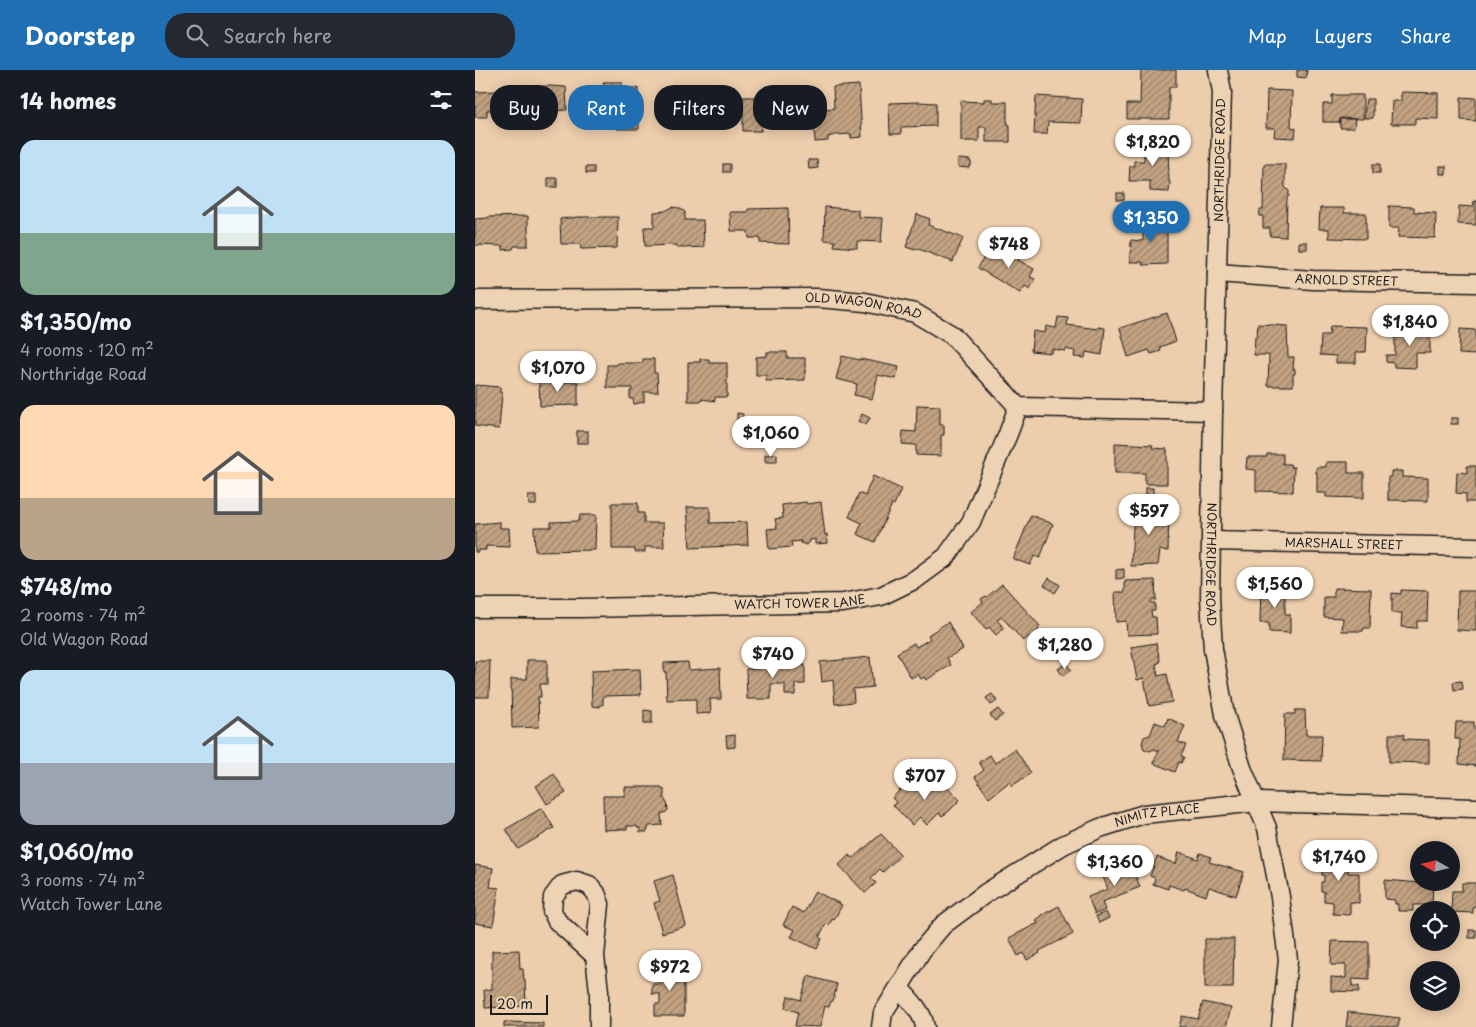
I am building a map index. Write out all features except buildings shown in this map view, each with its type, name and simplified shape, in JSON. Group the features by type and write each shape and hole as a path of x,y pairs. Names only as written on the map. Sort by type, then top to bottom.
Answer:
{"street":[{"name":"NORTHRIDGE ROAD","path":"1218,70 1222,92 1213,411 1210,598 1213,649 1225,715 1242,768 1267,828 1280,897 1288,960 1281,1027"},
{"name":"NORTHRIDGE ROAD","path":"1222,92 1228,70"},
{"name":"ARNOLD STREET","path":"1217,273 1313,280 1476,283"},
{"name":"OLD WAGON ROAD","path":"475,300 818,298 865,302 915,313 952,335 1018,406"},
{"path":"1018,406 1213,411"},
{"name":"WATCH TOWER LANE","path":"475,608 843,603 881,596 916,579 951,550 971,522 1018,406"},
{"name":"MARSHALL STREET","path":"1212,541 1476,547"},
{"name":"NIMITZ PLACE","path":"881,1027 883,1013 922,950 943,925 986,893 1063,845 1100,828 1144,814 1257,802 1476,808"},
{"path":"595,956 599,991 599,1027"},
{"path":"899,988 911,1001 924,1021 925,1027"}]}
